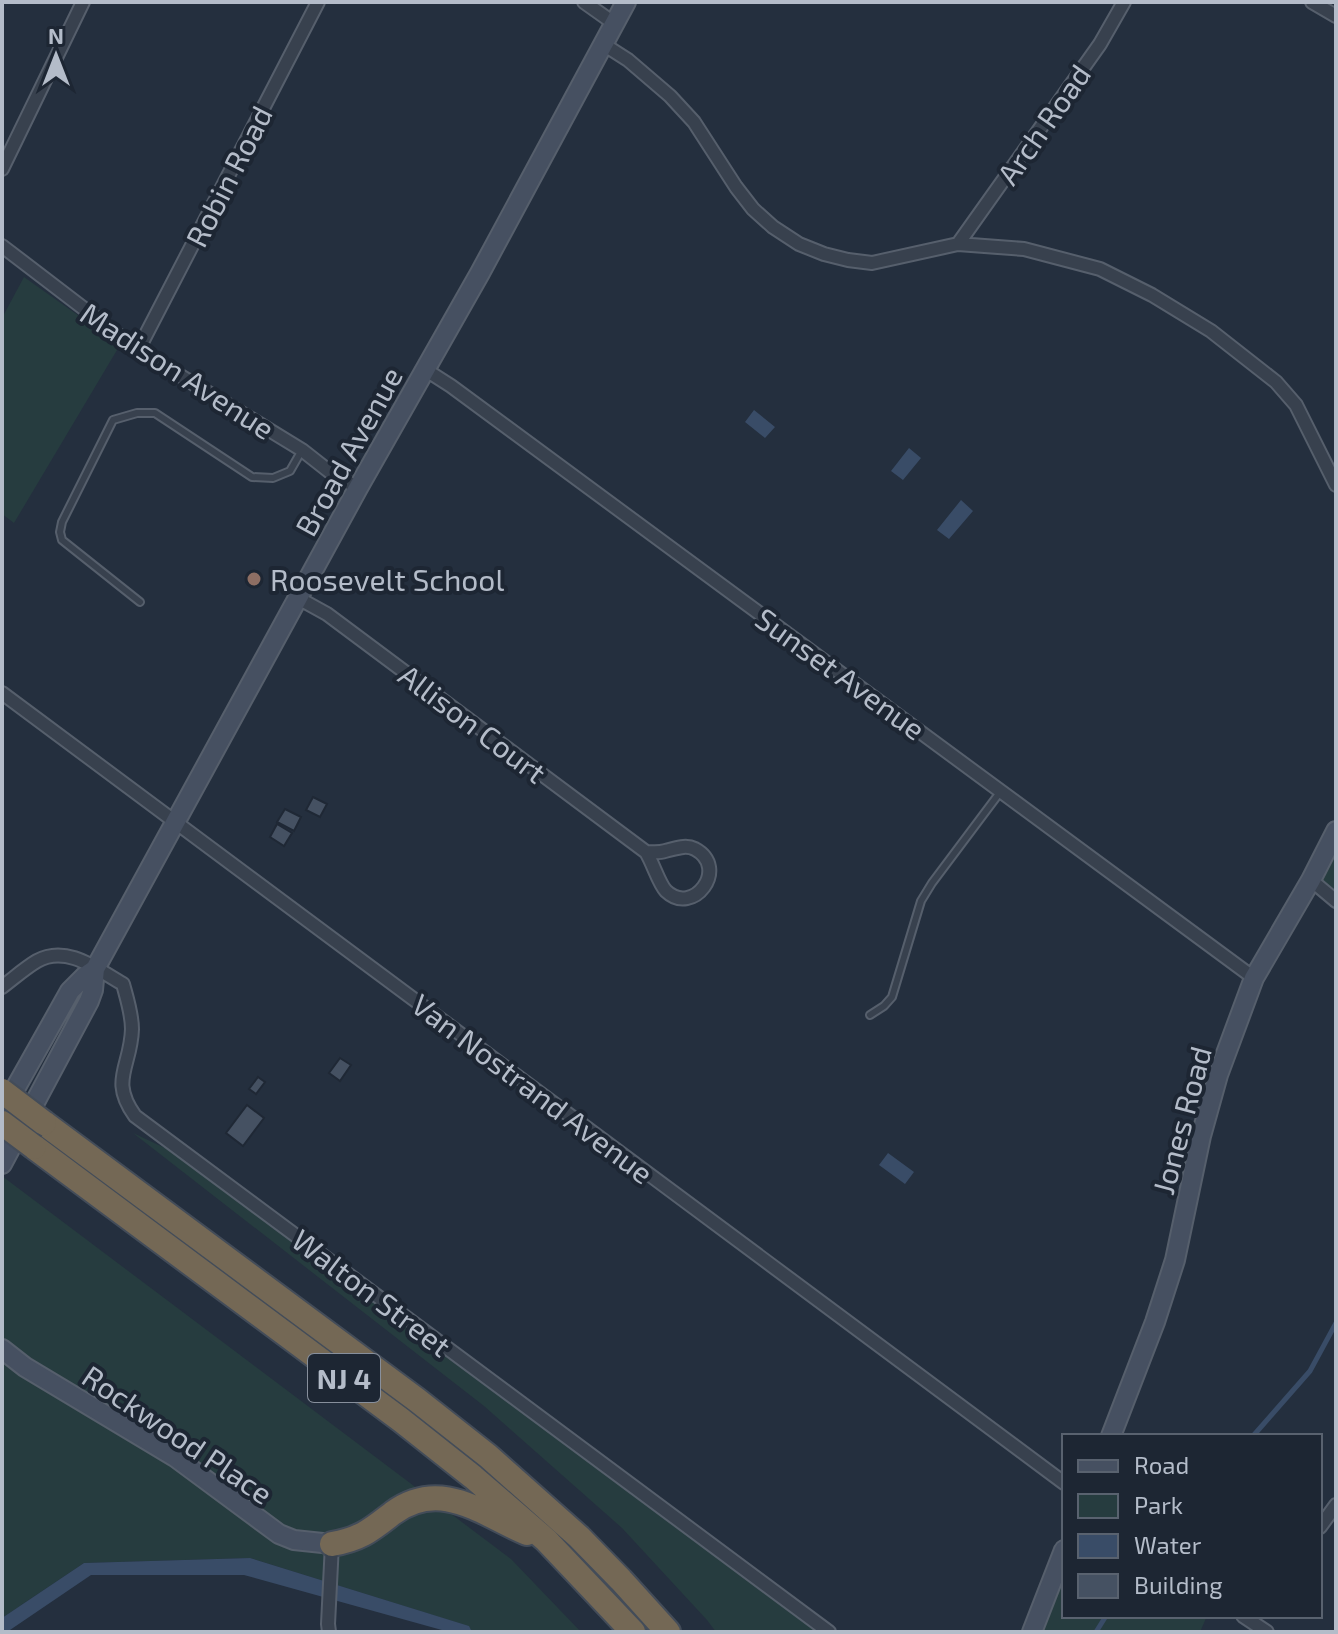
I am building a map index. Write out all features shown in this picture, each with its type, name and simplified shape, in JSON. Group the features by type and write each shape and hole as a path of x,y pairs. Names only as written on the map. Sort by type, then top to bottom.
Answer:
{"highway":[{"name":"NJ 4","path":"2,1091 488,1456 579,1537 668,1632"},
{"name":"NJ 4","path":"2,1123 425,1438 546,1540 633,1632"},
{"path":"332,1553 348,1541 365,1535 393,1513 412,1503 434,1499 472,1505 500,1521 546,1540"}],"street":[{"path":"2,169 83,2"},
{"name":"Robin Road","path":"138,350 318,2"},
{"path":"584,2 615,24"},
{"name":"Broad Avenue","path":"2,1164 89,1001 95,969 626,2"},
{"name":"Arch Road","path":"958,244 1100,44 1124,2"},
{"path":"1312,2 1336,16"},
{"path":"603,44 628,60 670,96 700,131 753,209 799,244 824,254 872,263 958,244 1024,249 1100,269 1152,295 1211,331 1276,382 1296,405 1336,485"},
{"name":"Madison Avenue","path":"2,246 138,350 302,450 330,472 358,488"},
{"name":"Sunset Avenue","path":"426,370 1254,978"},
{"name":"Allison Court","path":"298,598 327,614 646,852 661,885 672,895 688,898 706,884 709,869 696,850 681,847 646,852"},
{"name":"Van Nostrand Avenue","path":"2,693 1062,1482"},
{"name":"Jones Road","path":"1112,1434 1175,1260 1201,1136 1218,1075 1254,978 1336,831"},
{"path":"1311,880 1336,901"},
{"name":"Walton Street","path":"2,987 34,963 48,956 64,955 123,984 132,1029 122,1088 126,1103 135,1116 829,1632"},
{"name":"Broad Avenue","path":"2,1112 70,991 95,969"},
{"name":"Rockwood Place","path":"2,1349 25,1367 175,1457 279,1534 332,1553"},
{"path":"1322,1524 1336,1505"},
{"path":"329,1628 332,1553"},
{"path":"1032,1632 1062,1555"},
{"path":"1250,1618 1267,1632"}],"lane":[{"path":"140,602 77,554 62,540 60,532 62,522 113,420 137,413 155,413 252,477 273,478 290,471 302,450"},
{"path":"870,1015 892,997 921,901 1001,791"}],"green space":[{"path":"24,277 120,345 14,523 2,514 2,318"},
{"path":"1336,824 1336,910 1311,885"},
{"path":"133,1133 199,1164 826,1632 716,1632 622,1528 484,1406"},
{"path":"2,1176 511,1559 581,1632 472,1632 468,1626 250,1558 84,1563 2,1618"},
{"path":"1062,1553 1062,1618 1206,1618 1200,1632 1034,1632"}],"water":[{"path":"754,410 775,427 765,438 745,422"},
{"path":"909,448 921,458 903,480 891,471"},
{"path":"961,500 973,511 949,539 937,530"},
{"path":"888,1153 914,1172 905,1184 879,1165"},
{"path":"250,1558 469,1626 472,1632 449,1632 244,1575 91,1575 7,1632 2,1632 2,1618 84,1563"}],"building":[{"path":"313,797 327,804 320,817 306,810"},
{"path":"285,809 301,817 294,831 277,822"},
{"path":"277,824 292,833 284,846 270,837"},
{"path":"340,1058 351,1065 340,1081 329,1073"},
{"path":"258,1077 265,1082 256,1094 249,1089"},
{"path":"247,1105 264,1118 243,1146 226,1133"}],"waterway":[{"path":"1255,1434 1310,1371 1336,1323"},
{"path":"1096,1632 1105,1618"}],"place":[{"name":"Roosevelt School","path":"254,579"}]}
